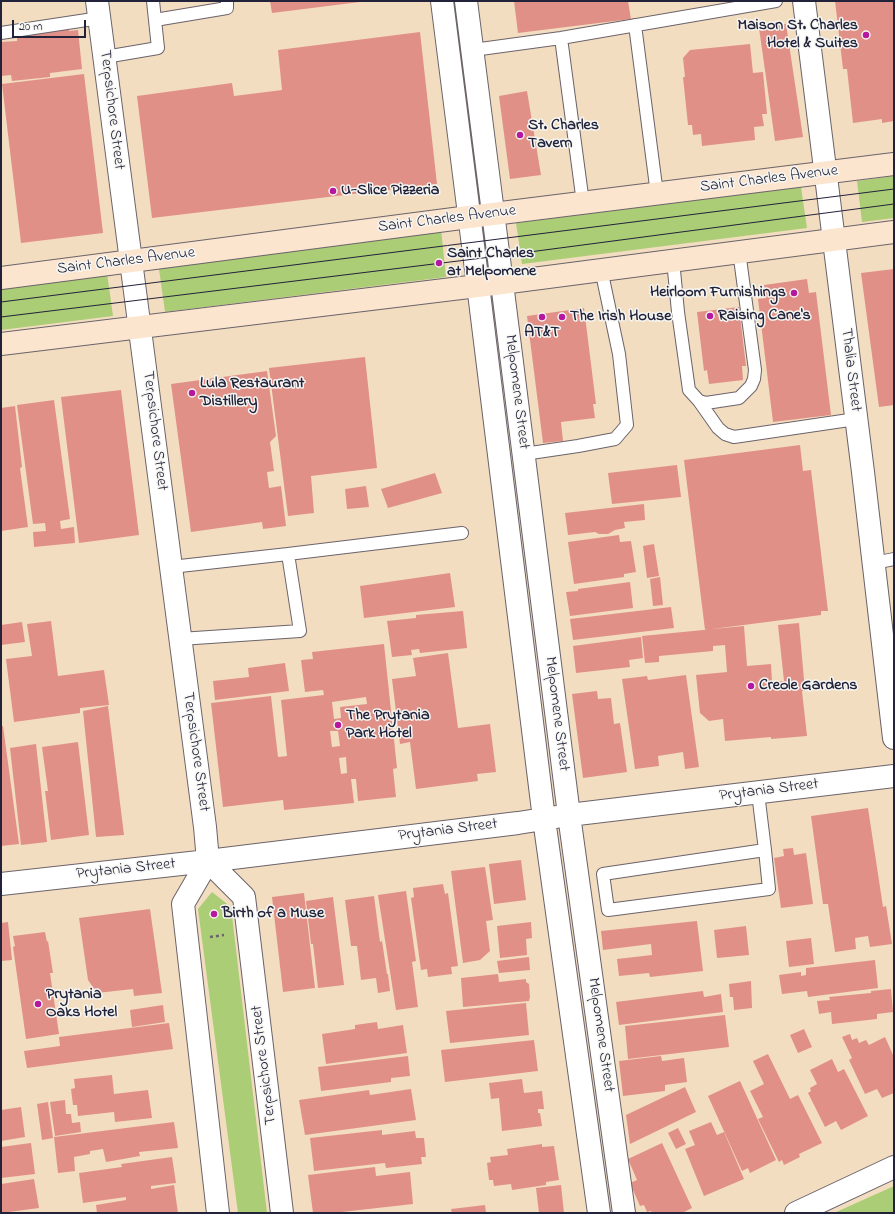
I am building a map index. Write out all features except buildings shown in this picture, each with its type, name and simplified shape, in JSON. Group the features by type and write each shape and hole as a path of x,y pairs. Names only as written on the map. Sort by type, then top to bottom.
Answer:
{"main road":[{"name":"Saint Charles Avenue","path":"1,278 469,217 894,164"},
{"path":"1,344 502,283 894,232"}],"street":[{"name":"Melpomene Street","path":"442,1 544,819 599,1213"},
{"name":"Melpomene Street","path":"466,1 569,815 624,1213"},
{"name":"Thalia Street","path":"804,1 856,419 884,561 894,738"},
{"name":"Terpsichore Street","path":"98,10 141,328 205,827 208,861 244,897 282,1213"},
{"name":"Prytania Street","path":"1,884 208,861 569,815 894,776"},
{"path":"208,861 183,904 218,1213"},
{"path":"796,1213 894,1167"}],"lane":[{"path":"104,57 158,48 153,1"},
{"path":"473,50 561,38 776,1"},
{"path":"155,20 227,5"},
{"path":"1,33 98,10"},
{"path":"635,25 657,194"},
{"path":"561,38 584,203"},
{"path":"699,401 706,403 739,398 751,386 754,379 755,370 739,251"},
{"path":"674,260 678,312 689,390 699,401 718,428 725,434 734,437 856,419"},
{"path":"524,454 615,439 627,425 619,354 601,269"},
{"path":"171,567 462,533"},
{"path":"180,639 300,631 288,554"},
{"path":"758,793 765,850 769,889 608,910 603,874 765,850"}],"path":[{"path":"186,940 249,932"}],"green space":[{"path":"894,176 894,218 862,222 857,181"},
{"path":"801,187 807,228 522,264 516,223"},
{"path":"441,229 446,277 165,312 159,269"},
{"path":"107,273 113,316 1,330 1,288"},
{"path":"212,892 231,907 267,1213 238,1213 198,909"},
{"path":"894,1186 894,1213 834,1213"}],"tram line":[{"path":"1,302 894,189"},
{"path":"1,317 499,256 894,204"}],"place":[{"name":"Maison St. Charles Hotel & Suites","path":"866,35"},
{"name":"St. Charles Tavern","path":"520,135"},
{"name":"U-Slice Pizzeria","path":"333,191"},
{"name":"Saint Charles at Melpomene","path":"439,263"},
{"name":"Heirloom Furnishings","path":"794,293"},
{"name":"Raising Cane's","path":"710,316"},
{"name":"AT&T","path":"542,317"},
{"name":"The Irish House","path":"562,317"},
{"name":"Lula Restaurant Distillery","path":"192,393"},
{"name":"Creole Gardens","path":"751,686"},
{"name":"The Prytania Park Hotel","path":"338,725"},
{"name":"Birth of a Muse","path":"214,914"},
{"name":"Prytania Oaks Hotel","path":"38,1004"}]}
